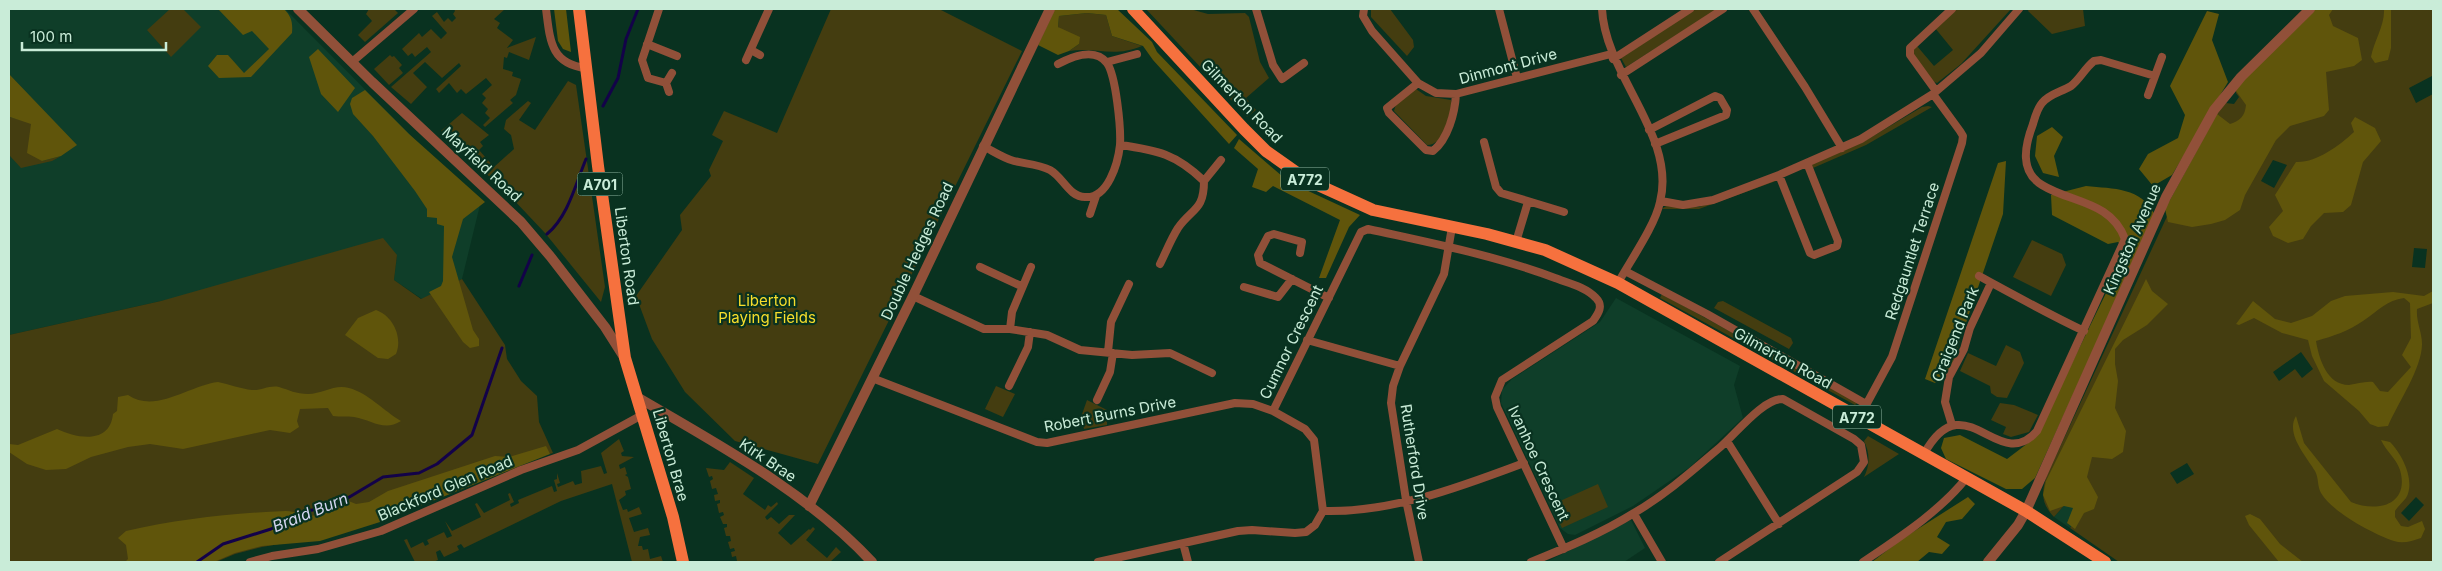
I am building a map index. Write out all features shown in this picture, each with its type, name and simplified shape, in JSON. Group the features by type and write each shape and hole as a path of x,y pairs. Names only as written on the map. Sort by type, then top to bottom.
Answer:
{"main road":[{"name":"Liberton Road","path":"578,9 625,358"},
{"name":"Gilmerton Road","path":"1133,9 1266,151 1293,170 1329,191 1373,210 1516,242 1567,259 1618,283 1967,477 2026,511 2105,562"},
{"name":"Liberton Brae","path":"625,358 673,517 683,562"}],"street":[{"name":"Mayfield Road","path":"298,9 521,222 605,327 625,358"},
{"path":"352,62 414,9"},
{"path":"546,9 550,38 556,53 568,64 586,68"},
{"path":"659,9 642,60 648,78 666,83"},
{"path":"746,60 769,9"},
{"name":"Double Hedges Road","path":"809,506 913,296 1050,9"},
{"path":"1256,9 1273,65 1282,79 1304,63"},
{"name":"Dinmont Drive","path":"1364,9 1363,16 1372,31 1418,83 1436,93 1456,94 1612,56 1690,9"},
{"path":"1499,9 1517,78"},
{"path":"1602,9 1602,24 1612,56 1655,144 1662,183 1661,201 1654,218 1618,283"},
{"path":"1621,75 1723,9"},
{"path":"1754,9 1842,148"},
{"name":"Redgauntlet Terrace","path":"1859,418 1892,356 1962,143 1963,136 1910,55 1910,48 1952,9"},
{"path":"1661,201 1683,205 1700,204 1779,175 1842,148 1935,93 1981,53 2019,9"},
{"name":"Kingston Avenue","path":"1988,562 2018,525 2026,511 2166,197 2214,110 2236,82 2310,9"},
{"path":"647,44 677,56"},
{"path":"751,50 760,55"},
{"path":"1058,64 1083,54 1096,56 1107,62 1137,54"},
{"path":"2148,95 2162,57"},
{"path":"1924,454 1944,427 1961,423 2009,443 2020,443 2030,439 2037,431 2125,240 2110,217 2098,208 2080,199 2054,192 2035,180 2026,165 2026,142 2038,107 2043,101 2072,85 2094,61 2101,60 2155,76"},
{"path":"983,146 1013,161 1033,163 1052,171 1070,190 1084,198 1096,196 1104,190 1113,171 1120,145 1114,88 1107,62"},
{"path":"669,92 666,83 672,73"},
{"path":"1418,83 1387,108 1389,113 1426,150 1433,151 1440,146 1456,109 1456,94"},
{"path":"1649,130 1715,96 1720,98 1727,110 1726,115 1655,144"},
{"path":"1484,142 1496,187 1501,193 1564,212"},
{"path":"1120,145 1151,149 1170,155 1188,166 1204,181"},
{"path":"1160,264 1179,227 1195,212 1204,196 1204,181 1221,160"},
{"path":"1779,175 1810,253 1814,255 1837,246 1838,241 1808,163"},
{"path":"1090,214 1096,196"},
{"path":"1516,242 1528,202"},
{"name":"Rutherford Drive","path":"1419,562 1406,500 1391,403 1393,386 1400,366 1444,274 1452,227"},
{"name":"Cumnor Crescent","path":"1323,511 1314,440 1305,430 1273,411 1307,340 1361,232 1368,229 1450,247"},
{"path":"1300,253 1302,242 1274,234 1268,236 1258,256 1260,263 1329,298"},
{"name":"Ivanhoe Crescent","path":"1450,247 1511,261 1581,288 1597,298 1600,305 1600,312 1593,321 1502,380 1497,388 1495,397 1497,407 1564,549"},
{"path":"980,267 1021,286"},
{"path":"1010,329 1012,312 1021,286 1031,267"},
{"name":"Gilmerton Road","path":"1625,271 1707,314 1866,404"},
{"name":"Craigend Park","path":"1979,276 2021,297 2046,313 2084,331"},
{"path":"1244,286 1278,297 1292,279"},
{"name":"Craigend Park","path":"1952,425 1946,402 1947,383 1991,283"},
{"path":"1097,400 1110,372 1111,322 1129,284"},
{"path":"913,296 984,329 1010,329 1047,335 1080,350 1132,355 1170,353 1212,372"},
{"path":"1009,386 1028,347 1030,332"},
{"path":"1307,340 1400,366"},
{"name":"Robert Burns Drive","path":"872,378 1037,442 1047,443 1235,403 1253,404 1273,411"},
{"name":"Kirk Brae","path":"637,397 750,464 843,533 872,562"},
{"path":"1531,562 1564,549 1634,514 1671,489 1728,441 1767,403 1776,399 1783,399 1854,439 1861,445 1864,457 1862,467 1857,472 1720,562"},
{"name":"Blackford Glen Road","path":"250,562 272,556 318,549 381,531 512,474 578,450 642,415"},
{"path":"1728,441 1780,524"},
{"path":"1098,562 1245,531 1306,532 1315,525 1323,511 1346,512 1406,500 1462,486 1524,463"},
{"path":"1863,562 1925,516 1960,486 1967,477"},
{"path":"1634,514 1662,562"},
{"path":"1183,543 1188,562"}],"shaded area":[{"path":"9,9 285,9 480,205 462,279 422,299 394,280 397,255 161,301 9,335"},
{"path":"218,9 284,9 291,20 292,33 251,77 219,78 208,66 217,55 228,55 244,73 269,49 252,31 243,35"},
{"path":"554,9 566,9 571,52 563,49 558,41"},
{"path":"1055,9 1117,9 1152,42 1157,52 1237,135 1229,144 1153,60 1143,46 1112,36 1106,15 1087,13 1059,16 1058,27 1080,37 1079,44 1069,51 1058,55 1038,45"},
{"path":"2312,9 2333,9 2329,15 2333,26 2358,38 2362,60 2354,66 2326,72 2329,110 2324,116 2290,126 2276,140 2245,195 2240,210 2225,220 2211,224 2192,227 2168,222 2165,209 2217,114 2230,124 2239,120 2243,115 2246,105 2236,91 2244,70"},
{"path":"2384,9 2391,9 2391,48 2388,60 2375,63 2371,57 2372,51 2383,21"},
{"path":"2207,11 2219,14 2212,40 2228,82 2172,175 2153,186 2139,169 2148,154 2178,138 2185,115 2170,86"},
{"path":"318,49 355,88 338,112 321,94 309,57"},
{"path":"9,74 77,145 61,156 42,161 27,153 31,124 10,117 9,119"},
{"path":"365,90 409,134 485,202 463,219 452,257 473,330 479,339 479,346 470,348 463,342 429,292 441,286 443,281 444,226 437,224 437,218 427,217 427,209 415,191 373,136 353,114 350,104 352,98"},
{"path":"2355,117 2375,128 2381,141 2363,162 2351,205 2343,212 2324,213 2311,226 2303,239 2288,243 2273,236 2269,227 2283,211 2275,195 2296,162 2304,162 2319,157 2341,143 2354,132 2351,123"},
{"path":"2052,127 2063,137 2054,156 2059,177 2043,173 2035,156 2037,136"},
{"path":"1239,139 1289,182 1360,215 1349,227 1326,278 1319,278 1340,220 1273,186 1266,192 1252,187 1258,169 1234,148"},
{"path":"2006,161 2003,214 1951,367 1935,383 1925,379 1998,163"},
{"path":"2086,186 2116,189 2134,194 2149,206 2155,215 2035,478 2022,489 2006,489 1946,459 1941,448 1944,438 1960,435 2007,459 2036,437 2127,250 2118,242 2108,244 2052,215 2051,195"},
{"path":"2146,279 2152,291 2168,304 2147,325 2123,340 2115,349 2118,381 2115,408 2126,431 2123,452 2112,459 2092,457 2087,477 2098,497 2094,509 2084,513 2075,529 2067,523 2073,508 2064,506 2050,511 2043,495 2046,481"},
{"path":"2433,291 2433,303 2417,309 2422,340 2418,364 2388,426 2378,427 2370,424 2359,411 2324,381 2312,356 2308,340 2282,333 2254,318 2239,325 2236,324 2253,301 2275,319 2291,323 2312,316 2331,301 2345,296 2393,292 2424,296","holes":["2404,298 2410,303 2411,338 2402,355 2411,367 2388,392 2380,391 2373,382 2341,384 2330,376 2322,363 2316,341 2352,328 2393,301"]},
{"path":"1616,298 1740,366 1734,385 1743,418 1690,467 1633,506 1575,535 1568,534 1560,528 1501,403 1502,390 1512,379 1600,322"},
{"path":"376,310 392,322 397,334 398,347 396,354 388,359 378,358 345,335 358,318"},
{"path":"218,382 252,390 279,387 304,394 313,394 338,387 349,388 369,398 401,421 395,424 383,425 360,418 333,416 328,408 300,409 297,421 299,427 290,433 270,430 183,449 150,444 128,447 91,457 66,469 46,470 27,464 9,452 9,444 18,445 57,429 83,437 100,435 111,424 113,414 117,411 118,397 128,395 139,400 161,400"},
{"path":"2296,416 2304,443 2351,502 2361,505 2381,506 2396,498 2400,491 2402,482 2400,470 2381,440 2390,442 2403,461 2409,484 2409,491 2406,498 2395,511 2395,517 2401,526 2408,527 2422,521 2425,529 2421,538 2401,542 2385,538 2354,522 2334,508 2321,493 2315,471 2295,438 2293,423"},
{"path":"546,446 550,454 380,522 320,541 262,546 235,553 214,562 125,562 128,559 126,545 118,538 126,531 206,517 286,511 308,516 316,515 336,507 346,500 356,504 369,502 388,491 495,456 509,457"},
{"path":"1968,497 1975,504 1962,519 1946,522 1937,537 1950,545 1942,554 1929,552 1917,562 1872,562 1902,539"},
{"path":"2068,501 2082,510 2070,528 2054,517"},
{"path":"2250,514 2260,519 2280,544 2303,562 2279,562 2249,525 2245,516"},
{"path":"1631,520 1645,548 1624,562 1546,562"}],"green space":[{"path":"170,9 183,9 201,27 171,57 147,30"},
{"path":"369,9 394,9 398,13 365,42 358,35 372,21 366,14"},
{"path":"454,9 505,9 494,19 500,23 497,28 513,40 507,48 536,37 529,60 509,52 507,58 504,57 503,69 513,72 512,76 521,79 516,95 510,100 513,103 485,127 483,125 490,118 485,113 488,109 482,103 486,98 482,94 492,85 486,78 466,94 461,89 457,93 449,83 439,93 436,89 461,66 459,63 442,78 425,62 413,73 427,87 411,104 391,87 431,52 427,47 415,57 412,53 408,56 402,49 419,33 422,37 431,29 441,39 447,33 432,16 437,12 444,22 448,18 452,22 456,18 453,14"},
{"name":"Liberton Playing Fields","path":"831,9 939,9 1022,51 818,464 735,441 685,392 652,339 636,296 682,230 680,215 711,176 709,170 723,141 712,135 724,111 777,133"},
{"path":"1146,9 1190,9 1208,14 1245,13 1249,17 1260,62 1269,78 1246,98 1256,110 1247,117"},
{"path":"1371,9 1390,9 1413,40 1414,47 1407,56 1371,17"},
{"path":"1695,9 1717,9 1626,67 1621,58"},
{"path":"1955,9 2011,9 1961,64 1937,83 1934,82 1912,55 1912,51 1917,46 1934,66 1953,50 1935,28"},
{"path":"2029,9 2083,9 2085,26 2052,34 2028,11"},
{"path":"2314,9 2433,9 2433,78 2432,76 2409,88 2416,103 2433,94 2433,562 2119,562 2070,528 2082,511 2068,501 2054,517 2044,502 2043,493 2047,475 2215,113 2226,103 2234,104 2239,97 2236,93 2236,88","holes":["2273,160 2287,165 2274,188 2261,181","2414,248 2427,249 2425,268 2412,267","2301,352 2313,369 2302,378 2295,369 2279,381 2273,372","2187,463 2194,474 2177,484 2170,473","2416,497 2424,505 2409,521 2401,513"]},
{"path":"1087,13 1106,15 1112,36 1142,46 1114,52 1069,51 1079,44 1058,27 1059,16"},
{"path":"390,55 394,56 402,65 399,68 403,73 389,85 374,69"},
{"path":"568,81 576,85 605,287 601,302 545,233 511,197 441,131 462,113 489,135 480,142 483,146 479,150 494,167 514,149 511,135 504,129 506,120 528,101 531,103 519,120 535,130"},
{"path":"1416,89 1426,96 1451,100 1452,106 1444,131 1433,144 1427,145 1394,111 1396,104"},
{"path":"1922,107 1932,107 1866,145 1813,168 1811,164 1863,142"},
{"path":"10,117 31,123 42,161 61,156 52,161 21,168 10,156"},
{"path":"1775,179 1776,181 1699,209 1662,209 1666,206 1699,207"},
{"path":"383,238 397,255 394,280 421,299 462,279 505,345 507,359 521,381 537,396 539,422 553,453 488,472 337,534 262,547 235,554 216,562 9,562 9,335 161,301"},
{"path":"2032,240 2062,254 2066,265 2051,296 2013,277"},
{"path":"1662,294 1858,402 1855,405 1660,298"},
{"path":"1723,301 1791,338 1793,343 1789,349 1714,308 1718,302"},
{"path":"2006,345 2020,352 2024,363 2007,398 1997,397 1991,393 1990,386 1960,371 1968,353 1996,366"},
{"path":"996,386 1015,394 1003,417 985,409"},
{"path":"1087,400 1107,410 1107,425 1084,429 1081,417"},
{"path":"2000,403 2014,405 2038,415 2029,432 2011,437 2003,434 2006,427 1991,420"},
{"path":"1868,436 1899,454 1864,477 1869,459 1864,441"},
{"path":"619,439 624,451 621,453 622,456 634,457 619,465 620,469 625,467 627,474 625,475 628,477 631,489 625,491 626,495 619,500 623,510 627,509 628,512 639,507 642,514 629,518 634,532 648,528 650,535 640,537 638,546 642,546 643,550 648,549 650,559 661,556 663,562 632,562 612,484 561,501 464,548 461,544 457,546 459,550 444,557 440,550 436,552 438,560 433,562 415,562 404,540 407,539 411,548 423,542 425,546 429,544 427,540 444,532 447,538 452,536 445,521 452,531 481,517 475,504 477,503 484,513 510,500 508,494 510,493 514,502 510,504 511,507 519,503 518,500 552,486 554,492 557,491 554,480 557,479 557,473 560,483 557,484 558,487 573,481 575,485 582,483 581,471 601,466 604,474 607,473 601,453"},
{"path":"730,462 754,478 743,494 765,510 768,505 771,507 777,502 778,504 765,517 767,520 771,517 779,524 789,515 795,515 778,533 791,545 813,527 815,529 806,540 827,558 836,547 841,552 830,562 733,562 737,561 736,556 732,557 731,552 735,551 734,548 730,549 728,542 731,541 730,536 726,536 724,528 727,527 727,524 723,524 720,517 724,515 723,512 719,513 717,504 720,503 720,500 715,501 714,495 718,494 716,488 712,489 710,481 713,479 712,476 709,477 706,468 724,470"},
{"path":"1598,484 1608,507 1562,528 1551,505"}],"waterway":[{"name":"Braid Burn","path":"603,106 618,78 626,39 638,9"},
{"name":"Braid Burn","path":"547,234 566,209 586,159"},
{"name":"Braid Burn","path":"519,286 532,255"},
{"name":"Braid Burn","path":"197,562 223,544 271,529 303,512 336,505 383,477 419,473 437,464 472,435 502,348"}]}
